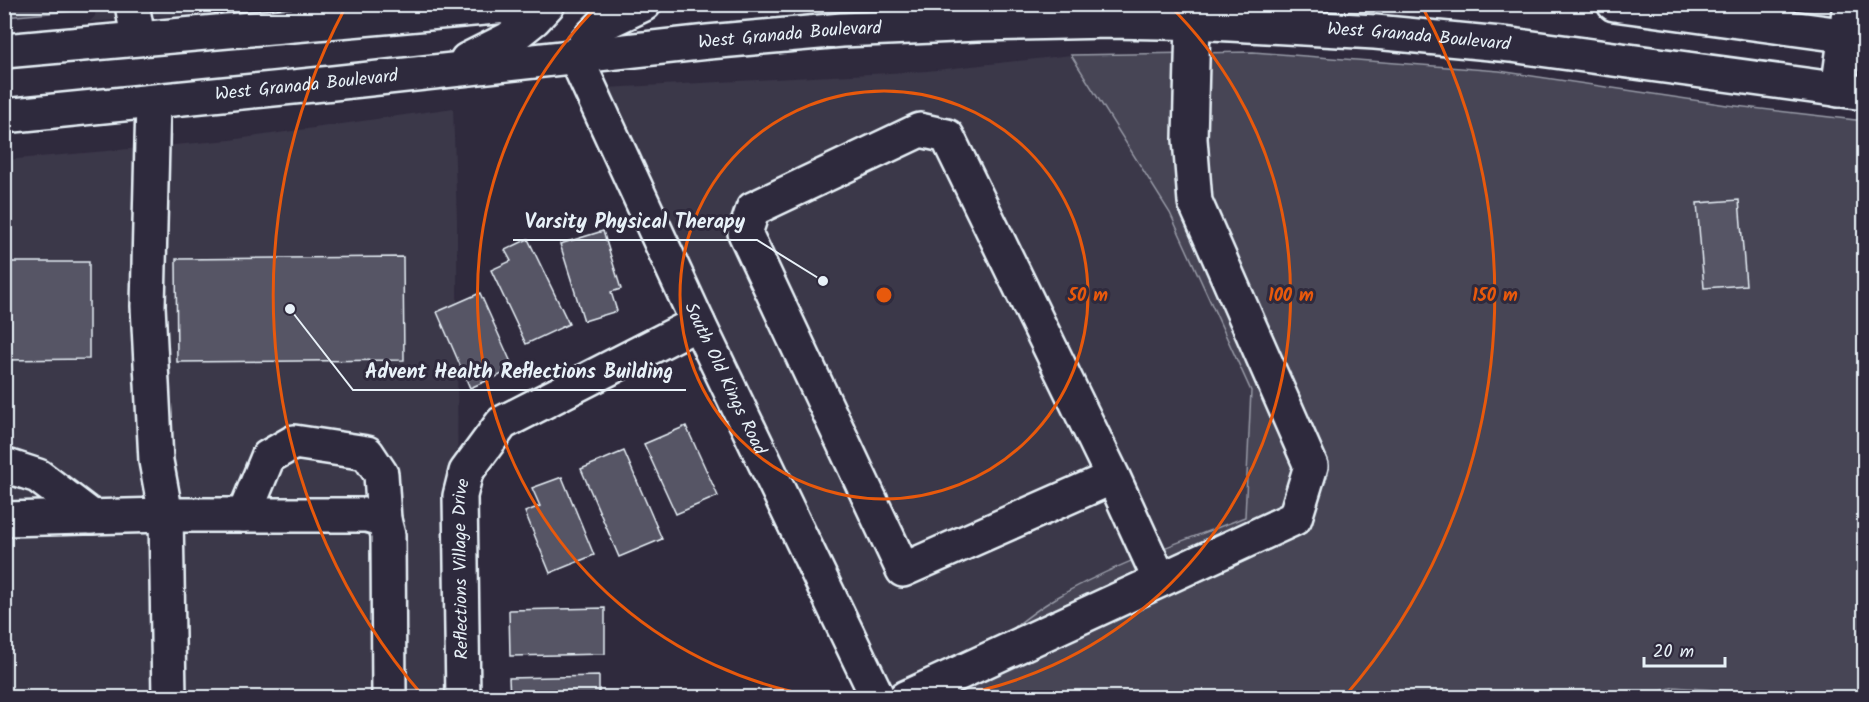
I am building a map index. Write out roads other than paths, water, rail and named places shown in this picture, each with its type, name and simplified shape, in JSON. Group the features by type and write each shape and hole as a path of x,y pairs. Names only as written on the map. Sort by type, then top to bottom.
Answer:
{"main road":[{"path":"132,4 138,38"},
{"path":"4,51 529,4"},
{"path":"443,71 510,39 548,4"},
{"path":"575,56 606,22 644,4"},
{"path":"865,29 923,4"},
{"path":"1622,5 1854,26 1851,91"},
{"path":"905,698 1295,518 1311,466 1195,202 1190,139 1200,13"},
{"name":"West Granada Boulevard","path":"4,116 719,41 865,29 1108,21 1200,13 1500,44 1851,91"},
{"name":"South Old Kings Road","path":"575,56 698,323 878,698"},
{"path":"153,102 148,306 156,461 166,515 169,698"},
{"path":"1113,477 903,570 745,233 753,209 920,130 947,136 1113,477 1160,580"},
{"name":"Reflections Village Drive","path":"464,698 460,496 466,472 502,423 698,323"},
{"path":"244,515 268,457 294,442 367,453 381,474 384,520 388,535 389,698"},
{"path":"4,465 38,476 92,517"},
{"path":"4,519 166,515 367,515 384,520"}],"place":[{"name":"Varsity Physical Therapy","path":"823,281"},
{"name":"Advent Health Reflections Building","path":"290,309"}]}
